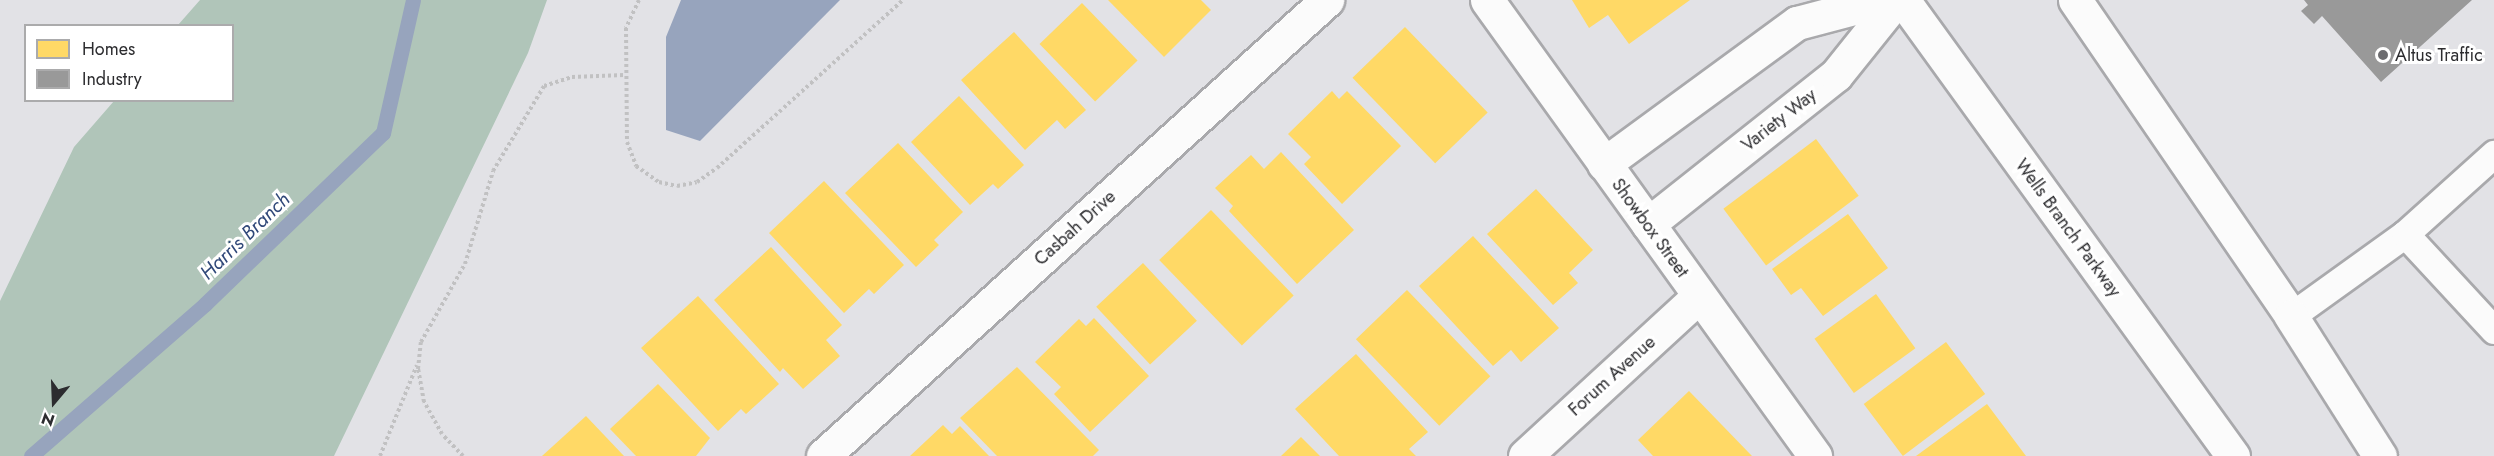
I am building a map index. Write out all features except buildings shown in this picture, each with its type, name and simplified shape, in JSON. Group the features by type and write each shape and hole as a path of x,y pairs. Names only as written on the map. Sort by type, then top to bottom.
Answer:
{"street":[{"name":"Casbah Drive","path":"824,456 1326,0"},
{"name":"Showbox Street","path":"1487,0 1815,456"},
{"path":"1604,164 1797,23 1884,0"},
{"name":"Variety Way","path":"1648,224 1836,75 1896,0"},
{"name":"Wells Branch Parkway","path":"1903,0 2233,456"},
{"path":"2075,0 2291,316 2380,456"},
{"name":"Forum Avenue","path":"1525,456 1699,296"}],"lane":[{"path":"2291,316 2406,234 2494,154"},
{"path":"2406,234 2494,330"}],"path":[{"path":"639,0 626,28 624,75 627,142 636,166 659,182 677,186 697,182 903,0"},
{"path":"463,456 442,434 424,402 420,359 421,342 465,264 494,171 544,86 572,77 624,75"},
{"path":"380,456 420,359"}],"green space":[{"path":"200,0 547,0 528,53 334,456 0,456 0,301 74,147 113,102 234,102 234,24 179,24"}],"water":[{"path":"681,0 840,0 700,141 666,130 666,37"}],"waterway":[{"name":"Harris Branch","path":"31,456 205,304 383,133 413,0"}],"place":[{"name":"Altus Traffic","path":"2383,55"}]}
